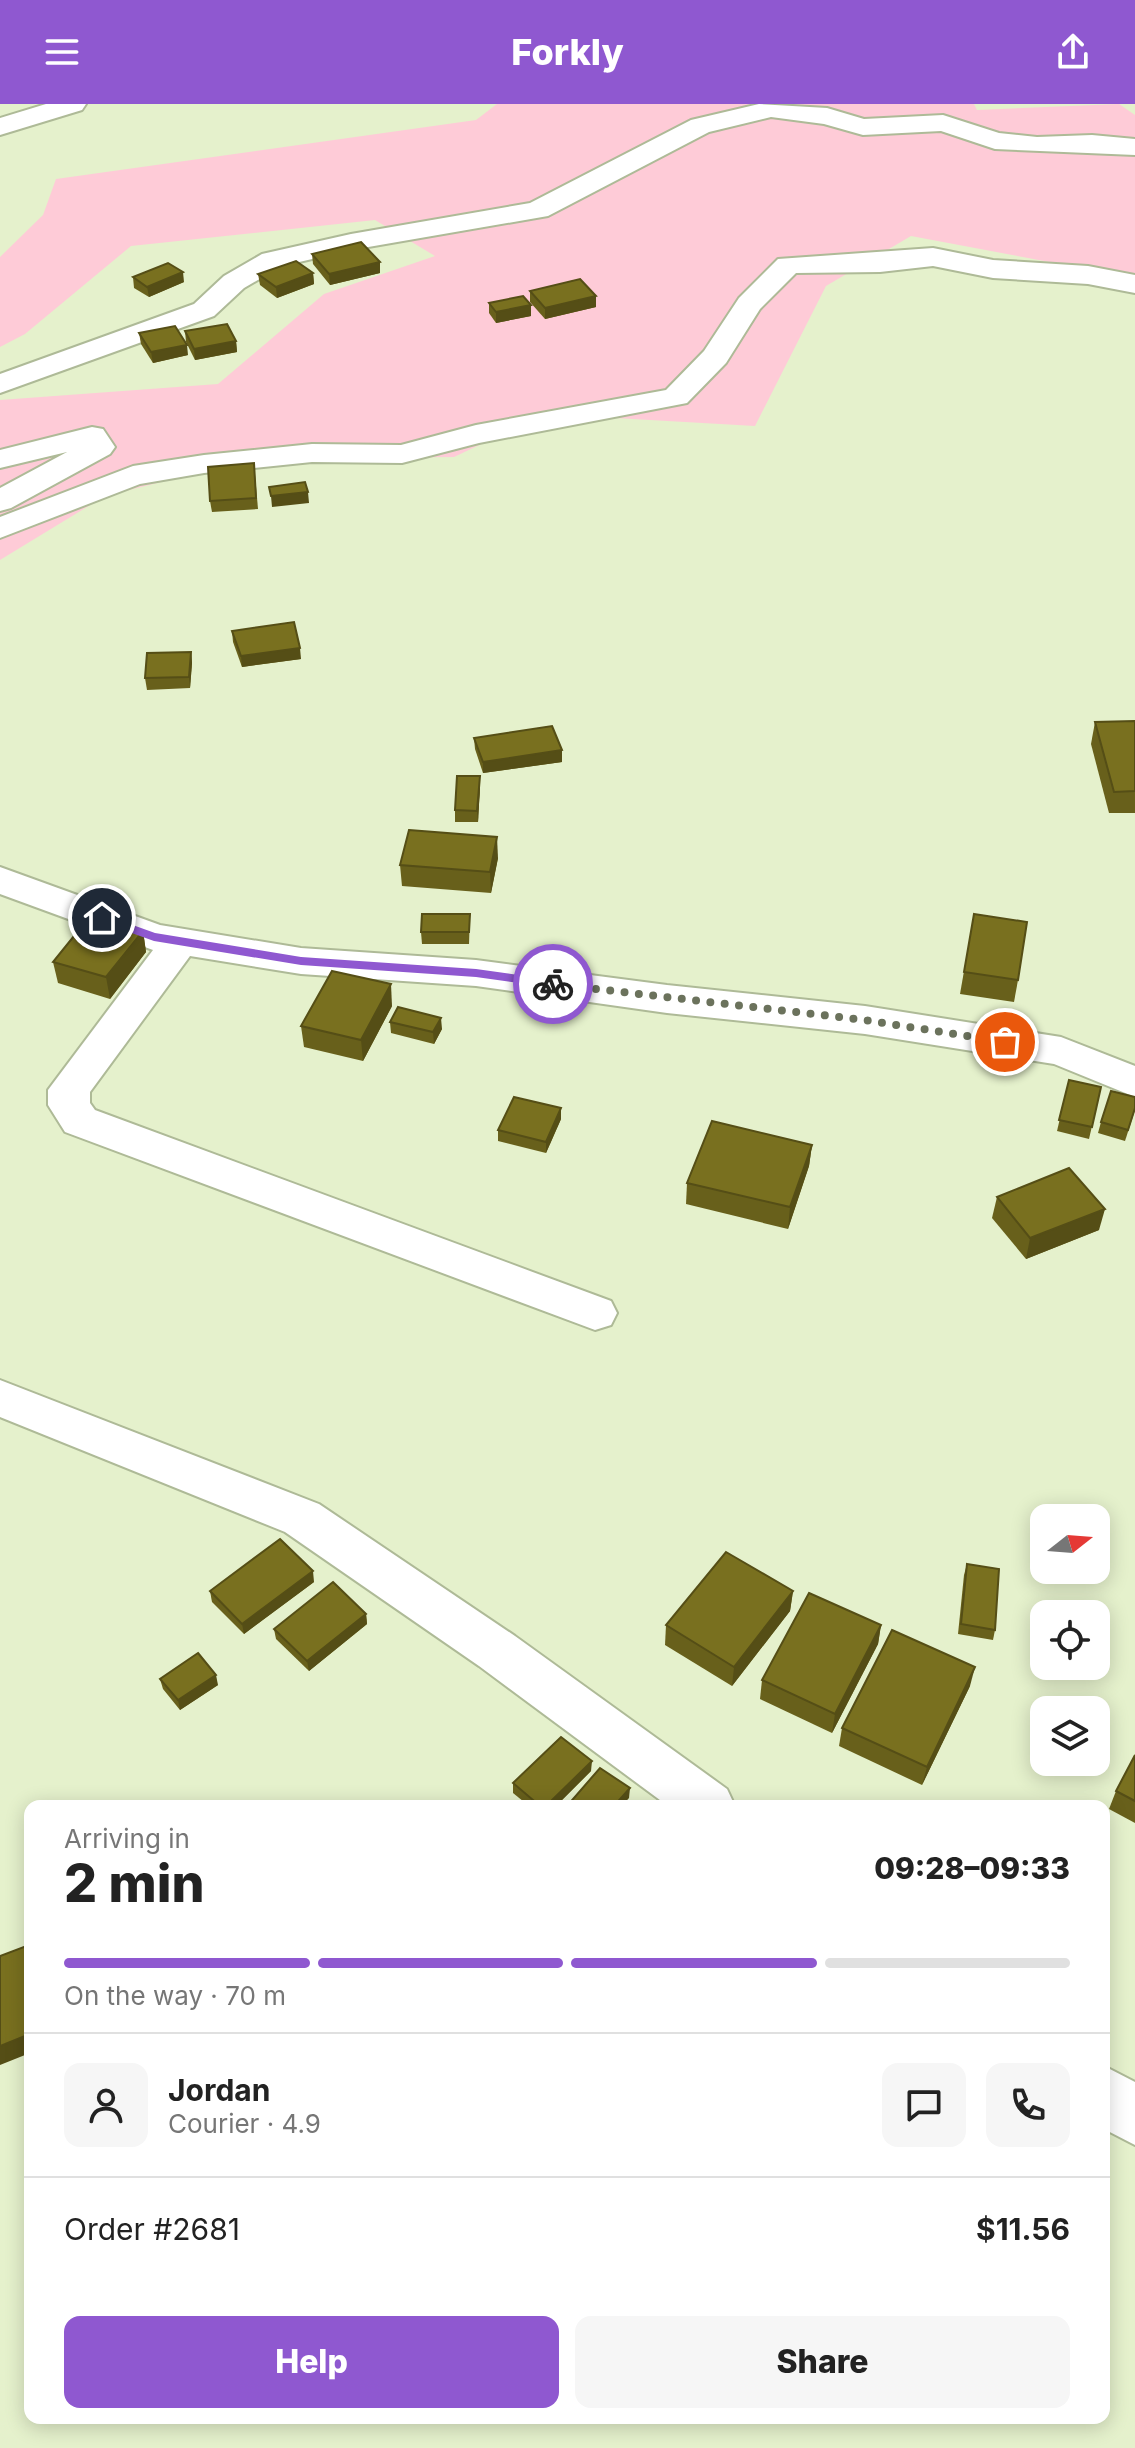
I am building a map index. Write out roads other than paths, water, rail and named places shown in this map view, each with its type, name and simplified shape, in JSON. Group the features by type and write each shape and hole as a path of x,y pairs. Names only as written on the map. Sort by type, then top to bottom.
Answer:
{"street":[{"path":"0,127 73,104"},
{"path":"0,384 204,310 234,282 272,260 351,242 538,210 700,126 771,109 827,116 863,127 943,123 995,141 1135,147"},
{"path":"0,528 133,476 204,464 312,453 402,454 476,434 676,397 715,357 749,304 788,265 880,263 933,257 993,269 1088,275 1135,284"},
{"path":"0,459 92,436 99,447 0,501"},
{"path":"0,880 154,937 301,961 476,973 667,999 865,1020 1061,1051 1135,1082"},
{"path":"181,941 69,1090 69,1105 80,1121 595,1313"},
{"path":"0,1398 302,1518 497,1651 701,1800"},
{"path":"1110,2098 1135,2117"}]}
